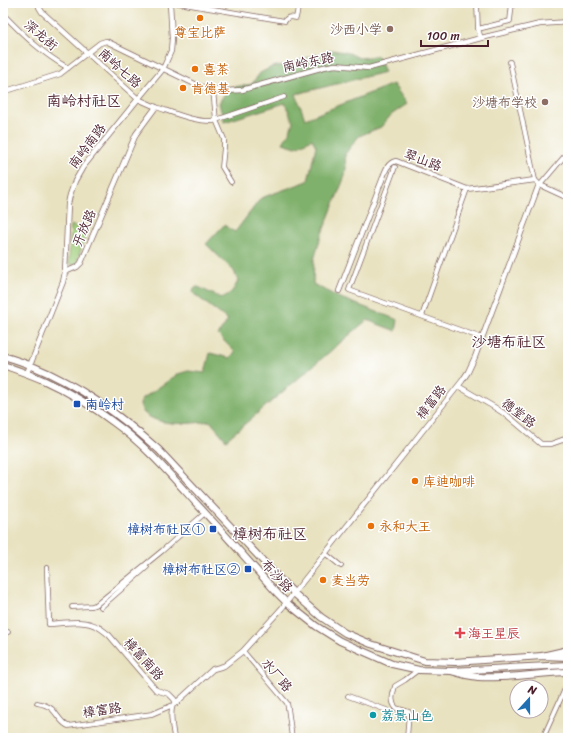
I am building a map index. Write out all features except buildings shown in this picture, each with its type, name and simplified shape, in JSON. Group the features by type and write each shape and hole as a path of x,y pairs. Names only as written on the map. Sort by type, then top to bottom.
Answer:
{"main road":[{"name":"布沙路","path":"3,356 30,365 67,382 96,399 139,432 159,450 294,594 321,617 345,633 370,644 425,661 454,662 542,656 568,657"},
{"name":"布沙路","path":"3,365 46,381 68,392 114,422 152,455 277,593 316,626 340,641 392,664 418,670 451,671 568,665"},
{"path":"316,626 321,617"},
{"path":"542,656 568,650"},
{"path":"451,671 478,677 568,672"}],"street":[{"name":"南岭七路","path":"39,3 39,7 42,12 138,99"},
{"name":"南岭南路","path":"66,272 68,204 75,181 83,167 163,69 171,51 172,38 170,3"},
{"path":"178,3 285,21 289,17 296,18 299,3"},
{"path":"481,38 478,29 477,4 485,3"},
{"path":"478,29 510,21 512,3"},
{"name":"深龙街","path":"3,14 35,46 68,68"},
{"name":"南岭东路","path":"87,53 100,43 108,41 199,86 226,92 242,90 335,65 369,68 540,24 568,22"},
{"path":"3,92 60,74 87,53"},
{"path":"510,62 535,180 540,185 568,198"},
{"path":"213,90 216,120 224,140 222,167 231,182"},
{"path":"138,99 156,107 205,122 216,120 284,97"},
{"name":"开放路","path":"66,272 78,267 81,263 136,134 156,107"},
{"path":"540,185 568,152"},
{"name":"翠山路","path":"339,290 382,180 392,162 396,161 468,189 535,180"},
{"path":"395,167 349,290 482,338"},
{"name":"樟富路","path":"287,602 470,369 540,185"},
{"path":"422,316 468,189"},
{"path":"26,373 66,272"},
{"name":"德堂路","path":"458,386 508,416 541,444 551,444 568,438"},
{"path":"72,607 92,606 97,604 206,514"},
{"path":"101,607 206,514"},
{"path":"326,554 341,566"},
{"name":"樟富南路","path":"47,568 49,624 83,623 100,628 108,635 156,690 169,694 174,699 174,704"},
{"path":"174,738 171,709 174,704 213,669 224,666 243,651 287,602"},
{"name":"水厂路","path":"243,651 287,702 292,738"},
{"path":"407,738 408,712 396,708 392,702 392,698 395,686 418,670"},
{"path":"543,738 565,689 568,686"},
{"path":"348,696 392,712"},
{"name":"樟富路","path":"37,703 45,705 53,710 64,724 68,726 152,714 174,704"}],"green space":[{"path":"332,50 349,53 359,58 378,56 385,72 296,94 305,119 393,84 407,104 391,115 381,127 359,136 345,154 345,176 321,236 314,260 313,284 338,297 398,320 396,331 367,320 226,440 210,421 176,423 158,421 144,413 140,404 142,399 178,374 188,371 205,373 210,353 230,358 235,352 218,335 228,320 193,292 194,288 198,287 221,298 231,292 238,281 234,271 206,244 224,225 235,232 261,198 308,181 316,146 312,139 296,147 283,143 293,122 285,103 224,122 219,103 228,88 252,84 260,73 272,67 288,64"},
{"path":"71,225 87,232 76,264 74,265 70,264 69,262"}],"place":[{"name":"尊宝比萨","path":"200,18"},
{"name":"沙西小学","path":"390,29"},
{"name":"喜茶","path":"195,69"},
{"name":"肯德基","path":"183,88"},
{"name":"沙塘布学校","path":"545,102"},
{"name":"南岭村","path":"77,404"},
{"name":"库迪咖啡","path":"415,481"},
{"name":"永和大王","path":"371,526"},
{"name":"樟树布社区①","path":"213,529"},
{"name":"樟树布社区②","path":"248,569"},
{"name":"麦当劳","path":"323,580"},
{"name":"海王星辰","path":"460,633"},
{"name":"荔景山色","path":"373,715"}],"district":[{"name":"南岭村社区","path":"84,101"},
{"name":"沙塘布社区","path":"509,342"},
{"name":"樟树布社区","path":"270,534"}]}
